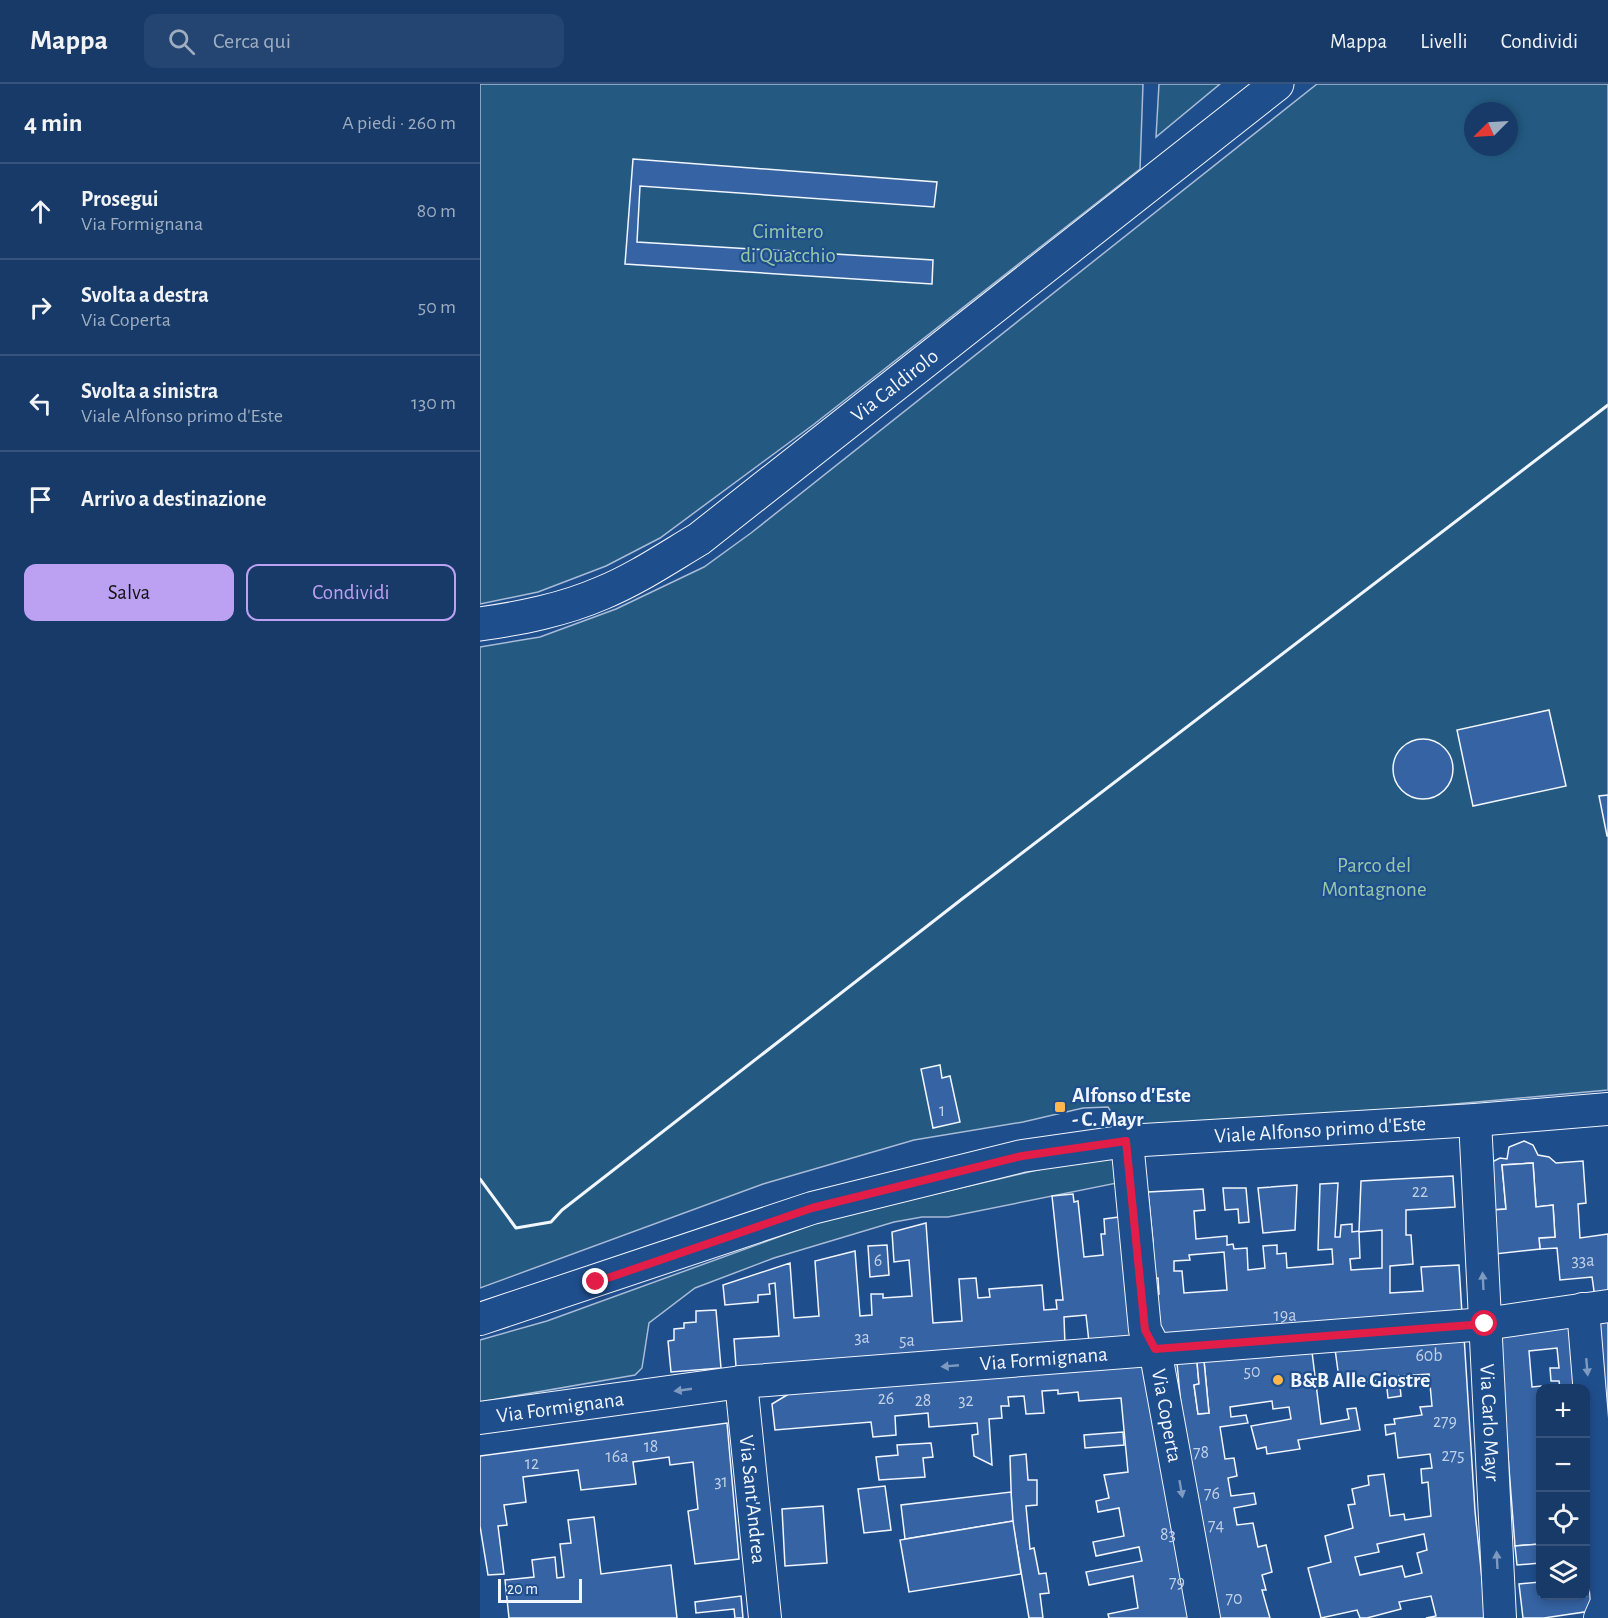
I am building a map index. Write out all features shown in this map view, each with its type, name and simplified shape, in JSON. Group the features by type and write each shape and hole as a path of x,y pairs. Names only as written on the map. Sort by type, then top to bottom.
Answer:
{"main road":[{"name":"Via Caldirolo","path":"480,624 562,607 601,594 699,539 1277,84"}],"street":[{"name":"Viale Alfonso primo d'Este","path":"480,1319 812,1208 1022,1156 1126,1141 1475,1120 1608,1109"},
{"name":"Via Carlo Mayr","path":"1475,1120 1500,1618"},
{"name":"Via Coperta","path":"1126,1141 1145,1330 1155,1349 1204,1618"},
{"name":"Via Formignana","path":"480,1418 741,1382 1485,1324 1595,1307"},
{"path":"1595,1307 1607,1602 1600,1618"},
{"name":"Via Sant'Andrea","path":"741,1382 765,1618"}],"green space":[{"name":"Cimitero di Quacchio","path":"480,84 1143,84 1140,169 813,425 660,538 606,566 538,592 480,604"},
{"path":"1159,84 1220,84 1156,137"},
{"name":"Parco del Montagnone","path":"1317,84 1608,84 1608,1090 1126,1134 1108,1107 1083,1108 1023,1122 914,1140 763,1184 480,1288 480,647 540,637 616,609 704,567 751,533"},
{"path":"1119,1151 1122,1182 948,1217 922,1217 894,1222 774,1258 695,1288 649,1323 642,1368 635,1375 480,1402 480,1340 547,1321 828,1219"}],"building":[{"path":"633,159 937,182 934,207 640,186 637,242 933,260 932,284 625,264"},
{"path":"1549,710 1566,786 1473,806 1457,730"},
{"path":"1423,739 1440,744 1448,752 1453,769 1448,786 1440,794 1423,799 1406,794 1398,786 1393,769 1398,752 1406,744"},
{"path":"1608,795 1608,836 1607,836 1599,796"},
{"path":"940,1065 942,1078 950,1076 960,1122 933,1128 921,1069"},
{"path":"1524,1141 1533,1145 1538,1155 1549,1157 1556,1163 1583,1161 1586,1203 1578,1204 1580,1238 1608,1234 1608,1297 1595,1298 1592,1277 1560,1280 1557,1248 1540,1249 1539,1238 1555,1237 1553,1205 1536,1207 1533,1163 1502,1165 1506,1209 1492,1210 1490,1163 1500,1158 1507,1159 1509,1147"},
{"path":"1533,1163 1536,1207 1553,1205 1555,1237 1539,1238 1540,1249 1495,1254 1492,1210 1506,1209 1502,1165"},
{"path":"1453,1176 1455,1207 1406,1210 1406,1235 1411,1235 1413,1264 1390,1266 1390,1293 1423,1291 1421,1267 1459,1265 1462,1314 1156,1339 1152,1295 1159,1294 1158,1278 1148,1279 1144,1243 1153,1242 1148,1192 1203,1189 1205,1210 1194,1211 1196,1239 1227,1236 1227,1245 1233,1244 1234,1249 1247,1248 1248,1270 1265,1268 1263,1246 1277,1245 1277,1254 1286,1253 1287,1268 1333,1264 1332,1249 1318,1250 1320,1184 1338,1183 1335,1237 1340,1237 1341,1225 1352,1224 1352,1232 1359,1231 1361,1181","holes":["1382,1230 1382,1268 1351,1270 1350,1259 1360,1258 1359,1232","1224,1252 1227,1290 1184,1293 1182,1271 1174,1271 1174,1261 1190,1260 1189,1255"]},
{"path":"1297,1185 1295,1230 1263,1233 1258,1188"},
{"path":"1223,1188 1246,1188 1249,1222 1239,1223 1238,1209 1225,1210"},
{"path":"1073,1194 1074,1202 1078,1201 1084,1257 1103,1255 1101,1234 1105,1234 1104,1219 1126,1216 1139,1340 1089,1342 1086,1315 1064,1317 1065,1345 736,1367 734,1339 779,1336 775,1283 769,1284 770,1294 758,1295 758,1302 725,1305 723,1285 790,1263 794,1318 819,1316 815,1261 855,1251 860,1316 872,1315 871,1294 883,1294 883,1298 912,1296 909,1260 894,1262 892,1232 926,1223 933,1323 962,1321 959,1279 976,1278 978,1298 990,1297 989,1289 1042,1285 1044,1310 1057,1309 1056,1300 1063,1300 1052,1196"},
{"path":"887,1245 889,1275 870,1277 868,1246"},
{"path":"716,1310 721,1368 671,1372 668,1341 674,1340 674,1329 684,1328 684,1323 696,1322 696,1311"},
{"path":"1608,1319 1608,1507 1595,1320"},
{"path":"1576,1324 1580,1384 1559,1384 1559,1381 1551,1381 1550,1368 1559,1368 1557,1348 1529,1351 1532,1387 1536,1387 1536,1544 1515,1546 1498,1327"},
{"path":"1464,1336 1475,1511 1486,1618 1426,1618 1436,1616 1431,1596 1399,1602 1401,1609 1367,1618 1360,1618 1357,1610 1321,1618 1308,1568 1331,1562 1325,1536 1353,1528 1348,1505 1355,1504 1352,1489 1369,1485 1368,1476 1384,1474 1390,1516 1404,1514 1405,1520 1431,1516 1428,1482 1422,1483 1421,1469 1432,1468 1430,1454 1398,1458 1395,1433 1386,1435 1385,1425 1395,1424 1394,1419 1422,1415 1420,1407 1432,1406 1429,1374 1399,1376 1401,1396 1388,1398 1386,1379 1340,1386 1335,1349","holes":["1424,1534 1427,1550 1417,1553 1422,1573 1405,1577 1402,1566 1360,1575 1355,1557 1379,1552 1377,1544"]},
{"path":"1312,1352 1321,1424 1349,1419 1347,1409 1356,1408 1360,1430 1298,1440 1300,1449 1267,1454 1266,1447 1257,1449 1251,1426 1291,1419 1289,1407 1273,1409 1272,1401 1230,1407 1231,1417 1246,1415 1248,1423 1220,1427 1225,1459 1234,1458 1237,1476 1228,1478 1231,1496 1254,1493 1256,1504 1234,1508 1237,1525 1253,1523 1258,1547 1266,1545 1272,1572 1262,1575 1266,1590 1262,1590 1270,1618 1216,1618 1185,1449 1177,1363 1197,1362 1199,1384 1194,1385 1198,1414 1209,1413 1204,1361"},
{"path":"1204,1361 1209,1413 1198,1414 1194,1385 1199,1384 1197,1362"},
{"path":"1155,1365 1197,1618 1109,1618 1108,1614 1138,1608 1133,1576 1089,1585 1086,1572 1142,1561 1139,1547 1096,1556 1093,1542 1124,1536 1119,1508 1098,1512 1096,1501 1109,1498 1104,1475 1128,1472 1121,1398 1079,1401 1078,1392 1058,1394 1058,1390 1042,1391 1044,1413 1026,1414 1024,1396 1008,1397 1009,1406 1001,1406 1002,1418 989,1419 992,1465 974,1456 972,1435 978,1434 977,1423 929,1427 928,1413 895,1416 896,1435 873,1437 871,1422 775,1430 772,1404 797,1389"},
{"path":"727,1423 739,1559 695,1564 688,1511 698,1509 693,1462 670,1465 669,1457 633,1462 636,1484 581,1490 578,1470 523,1477 526,1502 504,1505 507,1525 498,1526 504,1574 488,1575 480,1526 480,1456"},
{"path":"1123,1432 1124,1445 1085,1448 1084,1435"},
{"path":"931,1443 933,1457 923,1458 925,1477 879,1480 876,1457 898,1455 897,1445"},
{"path":"1026,1454 1028,1480 1037,1480 1037,1505 1026,1506 1030,1549 1034,1548 1039,1574 1046,1573 1049,1593 1040,1594 1043,1618 1029,1618 1012,1519 1010,1456"},
{"path":"885,1486 891,1530 864,1533 858,1489"},
{"path":"1011,1492 1013,1521 905,1539 901,1505"},
{"path":"823,1506 827,1563 785,1566 782,1509"},
{"path":"594,1517 601,1574 671,1565 677,1618 509,1618 505,1580 534,1577 532,1560 555,1557 557,1578 564,1577 560,1544 571,1543 568,1520"},
{"path":"1013,1521 1021,1574 909,1592 900,1540"},
{"path":"1536,1544 1536,1563 1517,1565 1515,1546"},
{"path":"1536,1582 1536,1600 1590,1600 1590,1587 1591,1611 1544,1618 1523,1618 1519,1584"},
{"path":"741,1596 743,1618 735,1618 734,1609 696,1613 695,1602"}],"wall":[{"path":"480,1179 516,1228 551,1222 562,1210 962,899 1608,405"}],"place":[{"name":"Alfonso d'Este - C. Mayr","path":"1060,1107"},
{"name":"B&B Alle Giostre","path":"1278,1380"}],"route":[{"path":"596,1282 773,1220 871,1192 1022,1156 1126,1141 1145,1330 1155,1349 1485,1324"}]}
